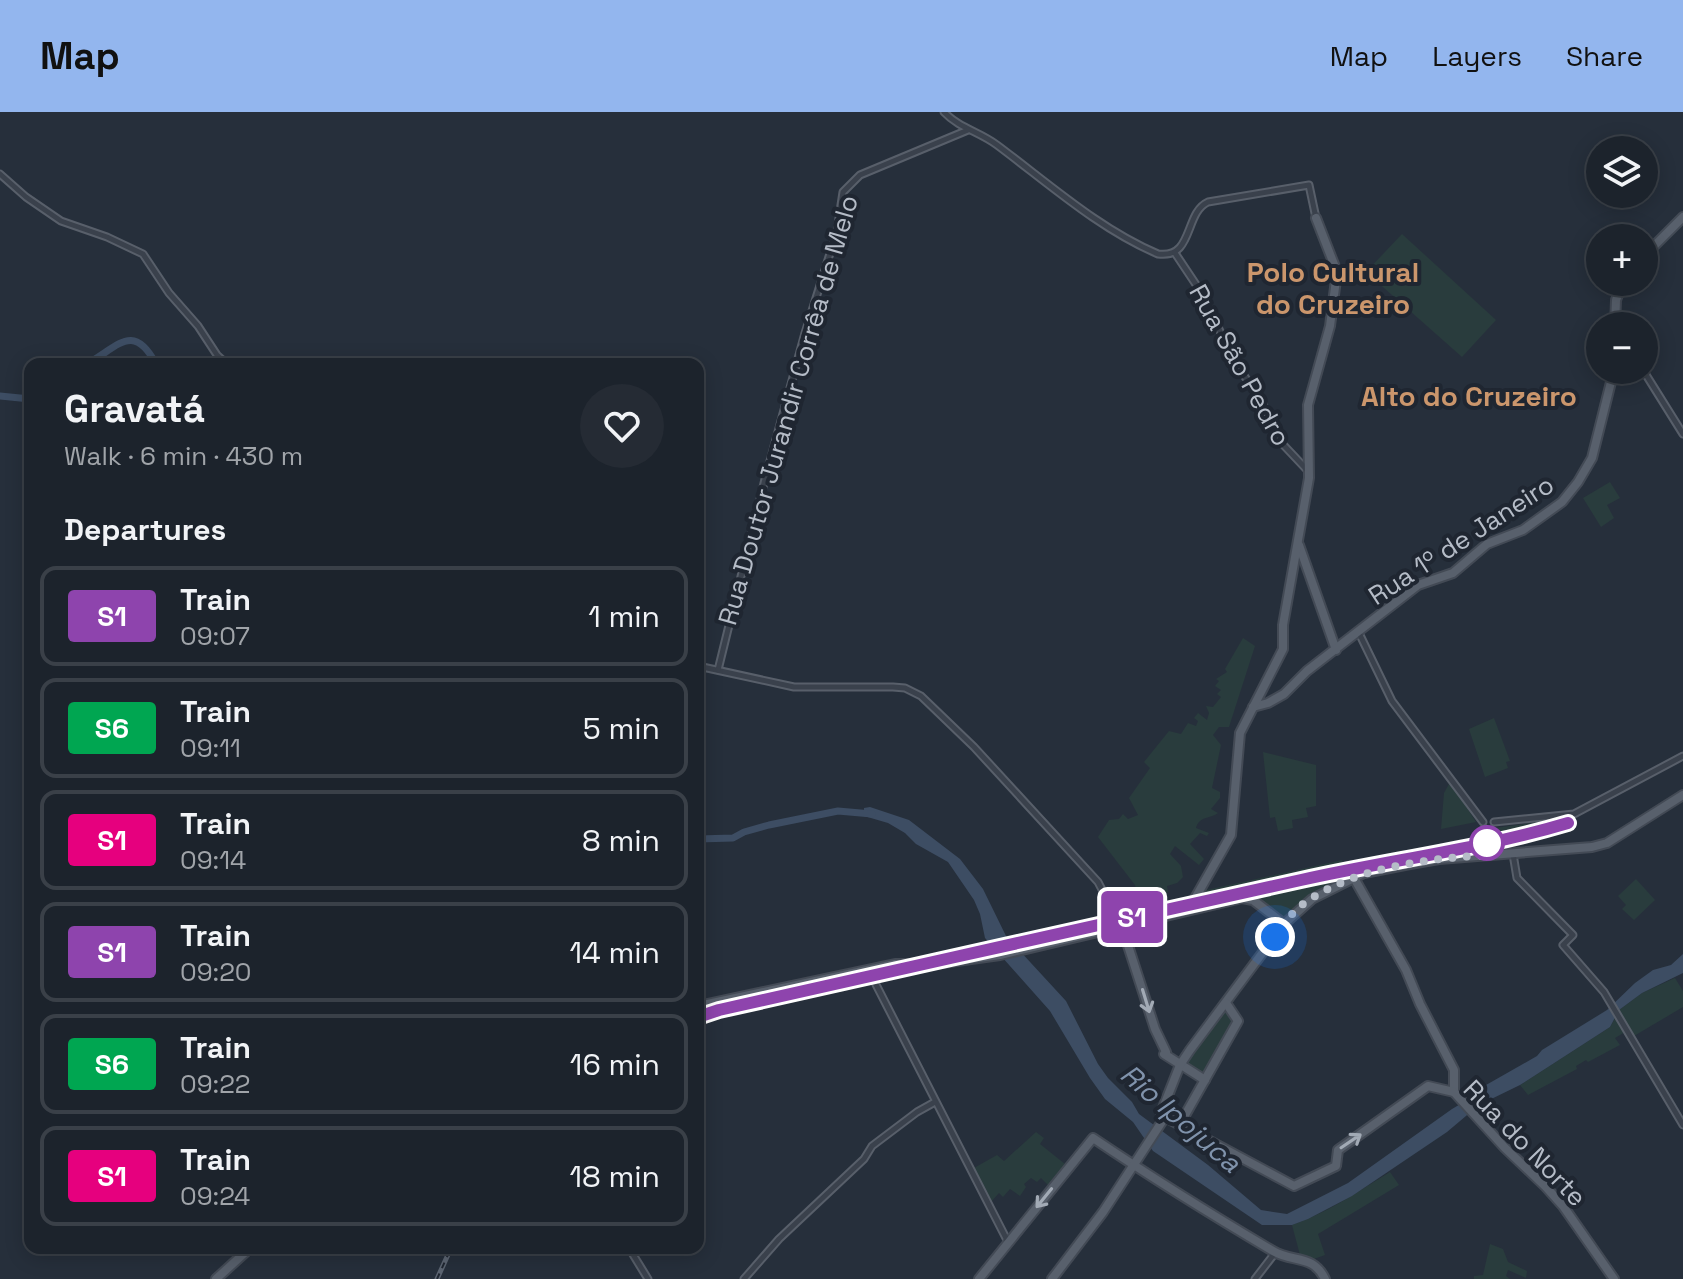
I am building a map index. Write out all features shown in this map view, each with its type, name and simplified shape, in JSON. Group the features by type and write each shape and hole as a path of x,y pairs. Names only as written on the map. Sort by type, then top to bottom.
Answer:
{"main road":[{"path":"1658,242 1683,217"},
{"path":"1189,909 1231,835 1238,745 1243,726 1283,649 1282,632 1310,473 1308,405 1330,326 1337,272 1316,218"},
{"name":"Rua 1º de Janeiro","path":"1253,707 1284,694 1307,671 1418,585 1453,573 1487,544 1523,530 1562,502 1587,470 1592,458 1610,384"},
{"path":"1299,544 1336,650"},
{"path":"1226,1003 1238,1019 1226,1043 1180,1124 1164,1119 1161,1113 1180,1065 1284,924 1302,905 1369,872 1439,859 1580,850 1607,843 1683,795"},
{"path":"1354,878 1406,970 1454,1070 1454,1092"},
{"path":"704,1005 899,963 935,964 1016,952 1189,909 1248,898 1284,924"},
{"path":"1122,927 1158,1038 1166,1052 1164,1054 1205,1080"},
{"name":"Rua do Norte","path":"1180,1124 1294,1186 1336,1166 1338,1150 1428,1086 1454,1092 1563,1206 1614,1279"},
{"path":"1052,1279 1103,1212 1164,1119"},
{"path":"979,1279 1093,1138 1275,1253 1315,1264 1325,1279"},
{"path":"216,1279 243,1254"}],"street":[{"path":"944,112 956,123 987,138 1110,227 1155,253 1172,254 1203,204 1224,199 1309,185 1316,218"},
{"name":"Rua Doutor Jurandir Corrêa de Melo","path":"718,670 764,483 837,231 843,192 860,175 968,130"},
{"path":"0,174 61,221 143,254 220,358"},
{"name":"Rua São Pedro","path":"1172,254 1205,298 1233,360 1262,401 1275,436 1310,473"},
{"path":"1652,384 1683,434"},
{"path":"1359,633 1392,701 1483,822"},
{"path":"704,667 794,687 905,688 921,696 974,747 1091,874 1111,902 1122,927"},
{"path":"1494,822 1574,814 1683,756"},
{"path":"1513,854 1517,878 1573,935 1563,945 1607,998 1683,1125"},
{"path":"868,969 1008,1242"},
{"path":"744,1279 779,1239 872,1146 935,1102"},
{"path":"1255,1279 1275,1253"},
{"path":"633,1254 648,1279"}],"shaded area":[{"path":"1402,234 1496,320 1462,357 1366,272"},
{"path":"1610,482 1620,498 1607,505 1614,518 1601,527 1583,498"},
{"path":"1243,638 1255,646 1229,727 1219,727 1213,735 1221,745 1212,788 1220,792 1220,798 1211,809 1218,813 1200,821 1196,828 1209,833 1207,836 1200,833 1190,844 1204,859 1199,865 1175,846 1170,854 1181,866 1183,877 1167,886 1168,892 1152,895 1154,902 1138,905 1135,885 1098,837 1109,820 1119,819 1123,814 1128,819 1138,815 1129,798 1150,768 1144,762 1169,731 1181,734 1188,723 1196,726 1198,721 1194,718 1198,713 1207,720 1209,713 1206,706 1213,707 1221,697 1217,694 1221,690 1215,686 1219,681 1216,679 1227,672 1225,669"},
{"path":"1494,718 1510,761 1506,762 1508,768 1485,777 1469,729"},
{"path":"1263,752 1316,765 1316,806 1306,808 1308,817 1292,820 1293,828 1278,831 1275,817 1270,818"},
{"path":"1449,784 1476,822 1441,829 1444,793"},
{"path":"1573,817 1573,824 1509,838 1508,846 1502,851 1475,852 1474,846 1453,850 1452,844 1496,834 1495,828"},
{"path":"1441,846 1443,855 1356,874 1350,864"},
{"path":"1342,860 1350,877 1310,897 1283,920 1251,895 1200,906 1197,901 1206,890"},
{"path":"1636,879 1655,900 1634,920 1622,909 1626,905 1618,896"},
{"path":"1675,978 1683,991 1683,1007 1634,1036 1619,1010 1642,993"},
{"path":"1226,1007 1235,1021 1204,1077 1184,1064"},
{"path":"1615,1018 1625,1032 1615,1038 1620,1045 1588,1062 1586,1060 1576,1066 1577,1069 1528,1095 1520,1085 1610,1027"},
{"path":"1036,1132 1044,1138 1040,1144 1065,1164 1048,1185 1041,1178 1037,1182 1031,1178 1024,1184 1026,1187 1020,1196 1010,1189 1003,1197 999,1193 991,1202 974,1168 997,1155 1004,1161"},
{"path":"1390,1172 1399,1185 1318,1234 1325,1255 1311,1260 1300,1255 1292,1225 1330,1208"},
{"path":"1490,1244 1503,1249 1508,1262 1527,1271 1526,1278 1508,1270 1506,1276 1510,1279 1474,1279 1474,1276 1483,1275"}],"water":[{"name":"Rio Ipojuca","path":"870,807 909,820 960,859 983,889 1006,936 1066,1001 1108,1078 1132,1102 1139,1114 1208,1165 1261,1210 1287,1214 1348,1183 1474,1096 1479,1089 1607,1010 1653,970 1671,965 1683,954 1683,973 1642,993 1619,1010 1610,1027 1520,1085 1479,1105 1447,1132 1352,1196 1292,1225 1262,1225 1153,1151 1133,1122 1105,1099 1050,1011 985,938 974,900 948,862 888,823 864,816 864,808"}],"waterway":[{"name":"Rio Ipojuca","path":"96,358 116,345 132,341 140,343 152,358"},
{"name":"Rio Ipojuca","path":"0,396 24,398"},
{"name":"Rio Ipojuca","path":"704,839 733,838 769,825 838,811 872,814"}],"railway":[{"path":"704,1015 1568,823"},
{"path":"437,1279 448,1254"}],"train":[{"name":"S1","path":"704,1015 1119,920 1568,823"}],"district":[{"name":"Polo Cultural do Cruzeiro","path":"1333,288"},
{"name":"Alto do Cruzeiro","path":"1469,396"}],"route":[{"path":"1275,937 1302,905 1360,875 1439,859 1494,855 1487,843"}]}
